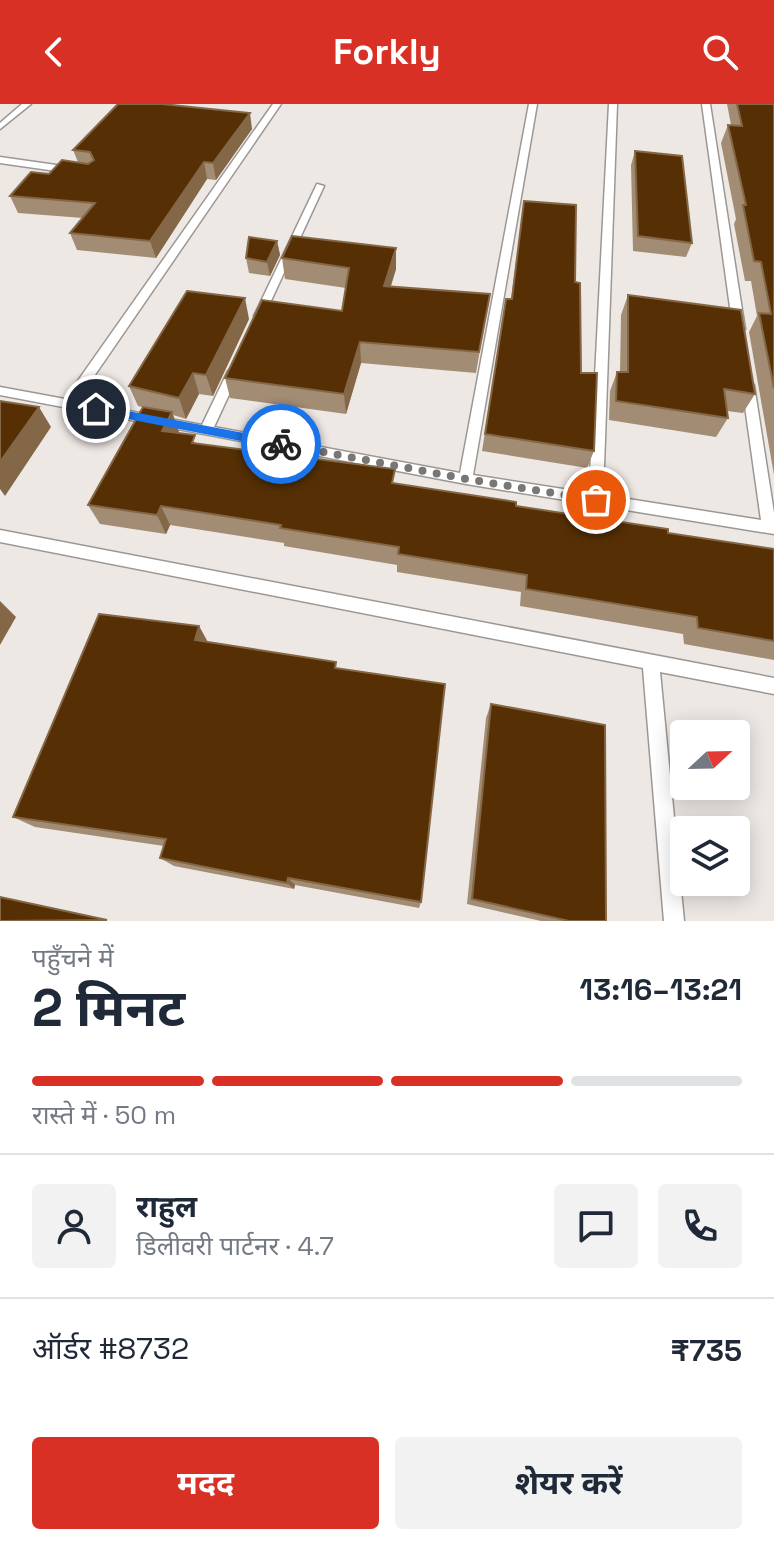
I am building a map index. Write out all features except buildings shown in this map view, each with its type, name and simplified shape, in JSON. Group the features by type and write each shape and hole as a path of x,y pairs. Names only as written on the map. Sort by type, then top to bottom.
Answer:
{"lane":[{"path":"0,127 27,104"},
{"path":"68,404 277,104"},
{"path":"466,479 533,104"},
{"path":"596,500 613,104"},
{"path":"706,104 741,339"},
{"path":"0,160 80,171"},
{"path":"253,329 320,186"},
{"path":"206,430 240,358"},
{"path":"0,391 466,479 771,527 746,370"},
{"path":"0,536 774,686"},
{"path":"651,661 674,921"}],"way so far":[{"path":"281,444 596,500"}],"route":[{"path":"96,409 281,444"}]}
